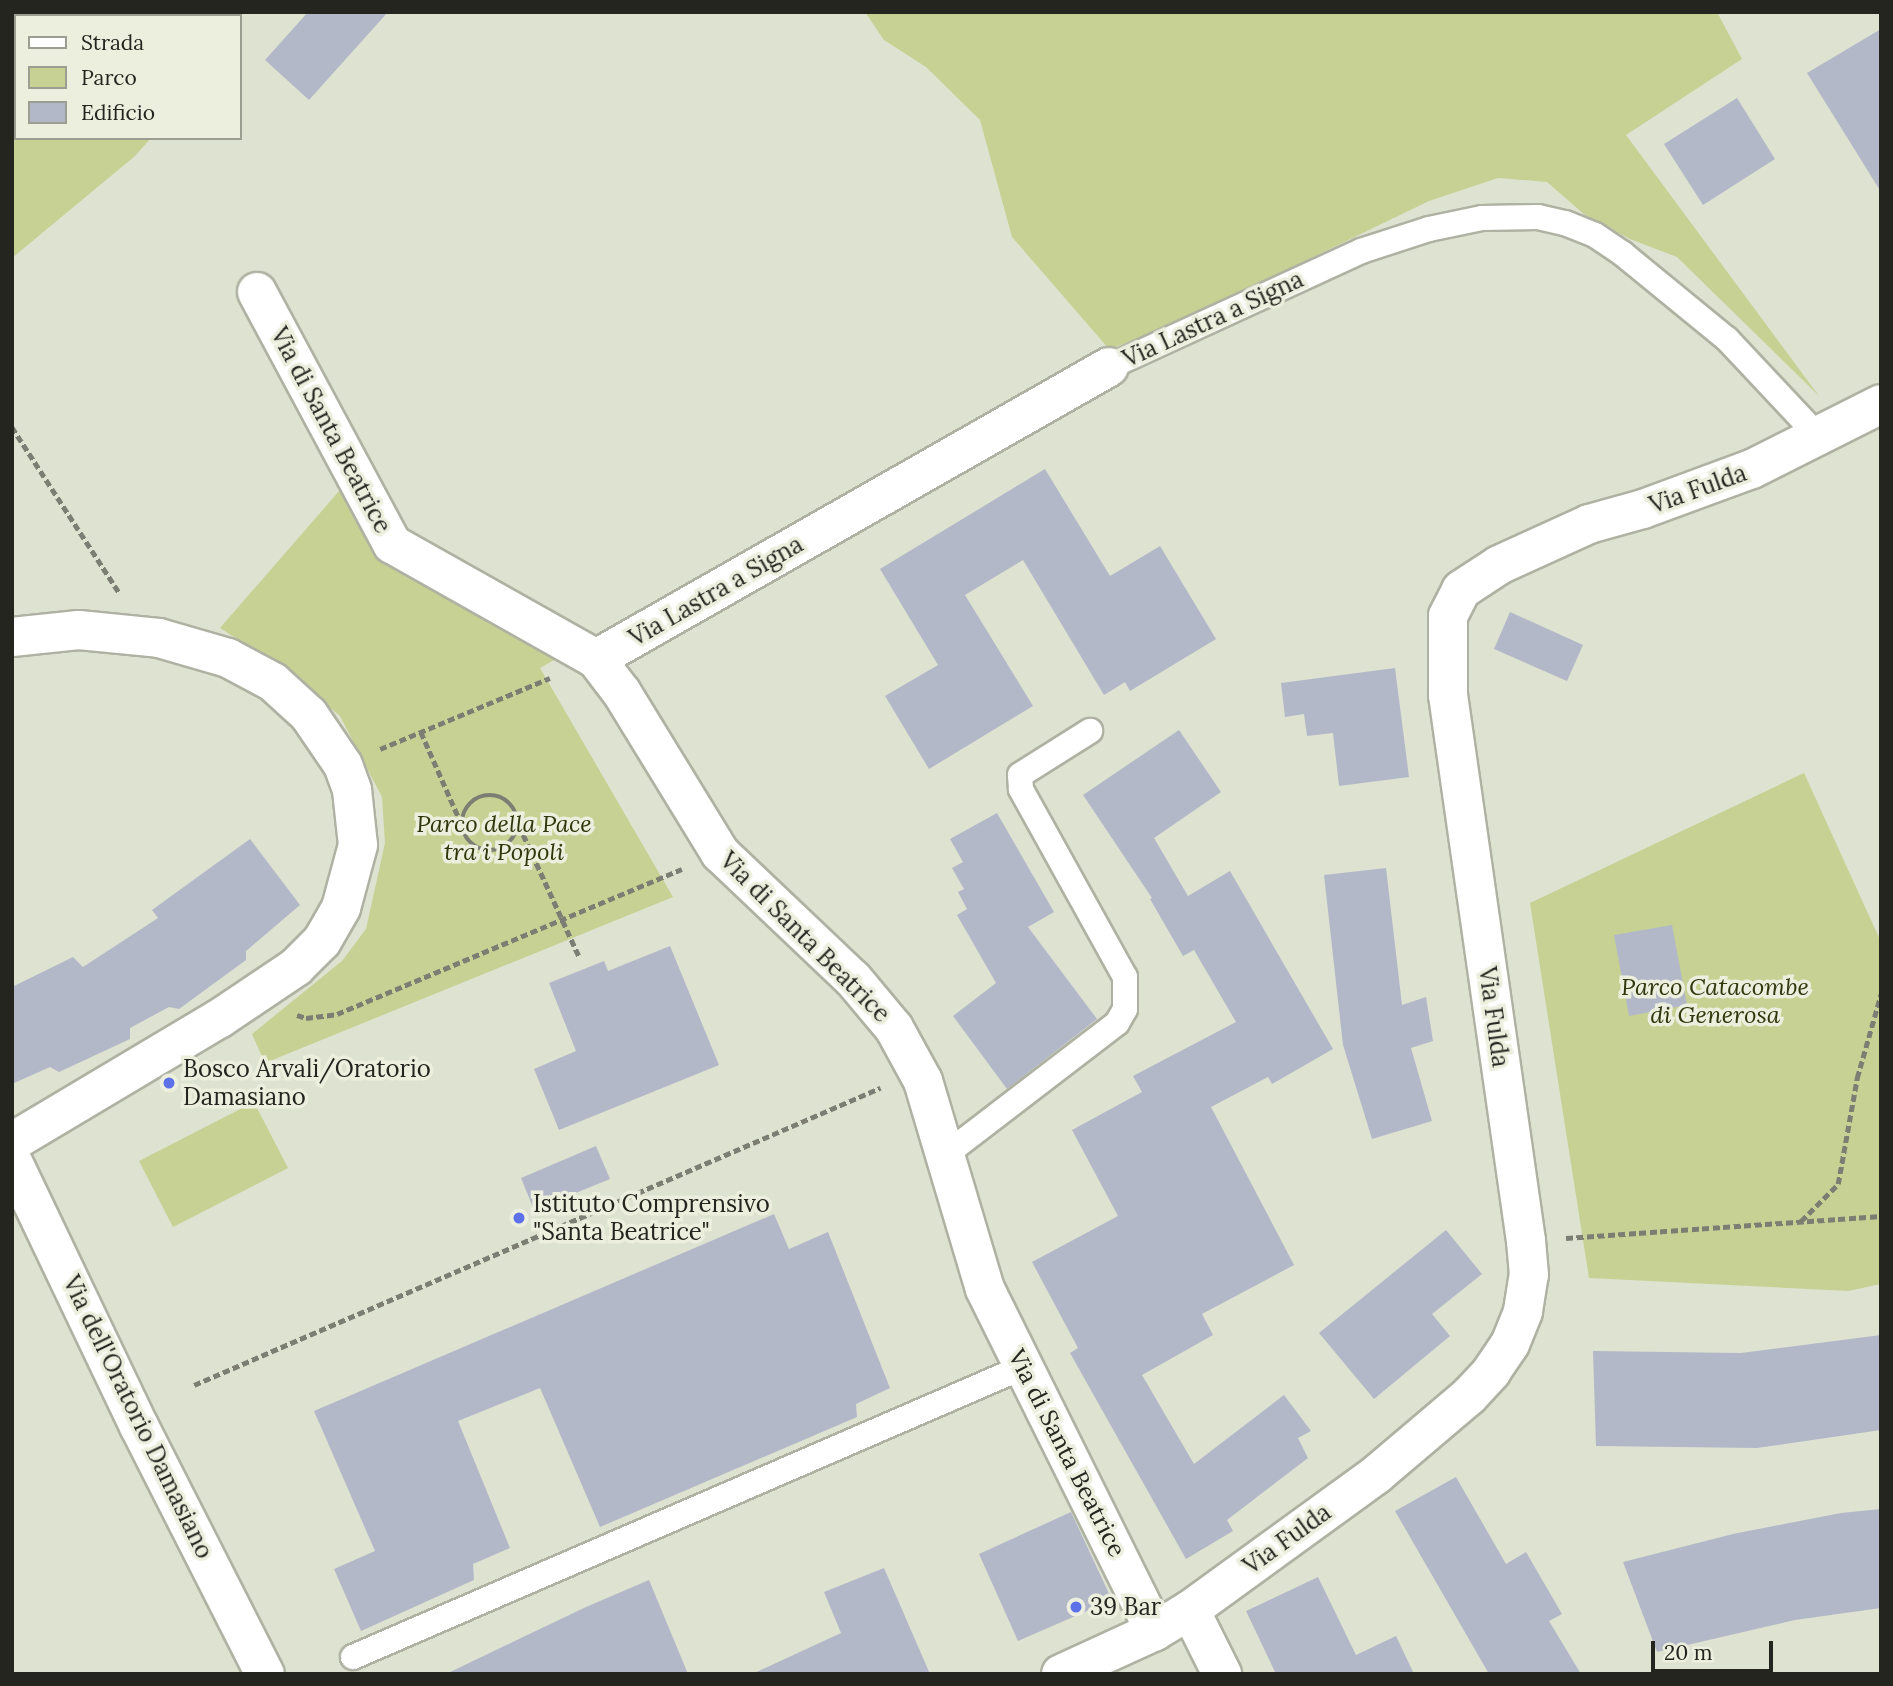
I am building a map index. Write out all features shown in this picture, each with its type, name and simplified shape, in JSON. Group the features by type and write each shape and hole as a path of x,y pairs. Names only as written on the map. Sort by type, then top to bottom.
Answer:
{"street":[{"name":"Via di Santa Beatrice","path":"257,292 392,544 596,659 622,693 720,853 853,978 894,1028 923,1080 985,1289 1156,1631"},
{"name":"Via Lastra a Signa","path":"596,659 1109,367"},
{"name":"Via Fulda","path":"1061,1674 1156,1631 1190,1610 1377,1474 1469,1396 1491,1373 1510,1344 1524,1311 1529,1275 1526,1241 1448,695 1448,616 1461,590 1499,565 1589,524 1643,509 1752,469 1881,404"},
{"path":"12,637 79,630 148,636 228,658 273,682 309,715 343,765 352,790 358,845 344,901 331,926 310,954 258,992 76,1106 12,1142"},
{"name":"Via dell'Oratorio Damasiano","path":"12,1160 139,1426 265,1674"},
{"path":"1190,1610 1222,1674"}],"lane":[{"name":"Via Lastra a Signa","path":"1109,367 1361,251 1429,229 1482,218 1538,218 1575,227 1623,254 1727,339 1818,436"},
{"path":"945,1155 1117,1023 1125,1009 1125,977 1021,789 1020,775 1090,731"},
{"path":"353,1657 1023,1367"}],"path":[{"path":"12,427 148,636"},
{"path":"343,765 596,659"},
{"path":"421,732 470,843 487,852 505,848 512,842 519,825"},
{"path":"462,826 467,808 473,801 491,795 508,801 514,808 519,825 580,958"},
{"path":"258,992 282,1011 306,1018 337,1014 720,853"},
{"path":"1800,1222 1838,1184 1857,1077 1881,994"},
{"path":"194,1385 886,1086"},
{"path":"1526,1241 1881,1216"}],"green space":[{"path":"12,12 132,12 134,14 14,14 14,140 149,140 135,156 12,258"},
{"path":"865,12 1717,12 1742,59 1626,135 1819,396 1677,257 1630,239 1585,215 1547,182 1498,178 1429,201 1158,332 1109,349 1012,237 980,120 926,67 884,40"},
{"name":"Parco della Pace tra i Popoli","path":"340,490 370,548 406,576 524,630 554,660 540,668 673,897 265,1063 252,1034 342,961 366,929 385,843 382,797 340,716 281,667 220,628"},
{"name":"Parco Catacombe di Generosa","path":"1804,773 1881,942 1881,1284 1848,1291 1589,1278 1530,903"},
{"path":"254,1102 288,1168 173,1227 139,1161"}],"building":[{"path":"308,12 388,12 309,100 265,60"},
{"path":"1881,29 1881,192 1807,73"},
{"path":"1737,98 1775,159 1703,205 1664,144"},
{"path":"1045,469 1110,576 1160,546 1216,639 1130,691 1125,682 1104,695 1023,560 965,595 1033,706 929,769 885,696 938,665 880,569"},
{"path":"1510,612 1583,645 1567,681 1494,649"},
{"path":"1395,668 1409,777 1339,786 1333,733 1307,736 1304,714 1285,717 1281,683"},
{"path":"1179,730 1221,792 1154,838 1188,896 1230,871 1333,1049 1272,1084 1268,1077 1211,1107 1294,1265 1202,1314 1213,1335 1142,1375 1194,1464 1284,1395 1311,1431 1298,1438 1308,1458 1227,1520 1233,1531 1186,1559 1070,1353 1078,1348 1032,1262 1118,1216 1072,1130 1142,1092 1133,1076 1236,1022 1194,950 1183,956 1150,899 1152,898 1083,795"},
{"path":"997,813 1054,912 1028,927 1097,1019 1007,1089 953,1016 996,983 957,915 967,909 958,892 964,889 952,868 963,862 950,839"},
{"path":"250,839 300,905 246,951 246,960 179,1009 169,1007 130,1028 130,1039 59,1072 50,1067 12,1084 12,987 73,957 83,967 158,918 152,910"},
{"path":"1386,868 1402,1005 1426,997 1433,1041 1411,1048 1432,1121 1372,1139 1343,1045 1324,875"},
{"path":"1672,925 1687,1005 1629,1016 1614,935"},
{"path":"670,946 719,1065 559,1130 534,1069 576,1051 549,983 604,961 608,971"},
{"path":"596,1146 610,1179 534,1210 521,1178"},
{"path":"774,1214 789,1249 828,1232 890,1388 856,1404 857,1417 600,1527 540,1388 458,1421 510,1548 473,1564 474,1580 361,1631 334,1569 375,1551 314,1411"},
{"path":"1446,1230 1482,1274 1432,1314 1450,1336 1374,1399 1319,1333"},
{"path":"1881,1335 1881,1430 1757,1448 1596,1446 1593,1351 1741,1353"},
{"path":"1456,1477 1506,1564 1526,1552 1562,1614 1549,1621 1581,1674 1489,1674 1395,1511"},
{"path":"1881,1509 1881,1608 1795,1620 1657,1652 1623,1562 1733,1534 1841,1513"},
{"path":"1071,1512 1112,1600 1018,1641 979,1554"},
{"path":"884,1568 930,1674 752,1674 841,1633 824,1592"},
{"path":"1318,1577 1356,1655 1396,1636 1414,1674 1276,1674 1246,1611"},
{"path":"649,1580 688,1674 446,1674 586,1607"}],"place":[{"name":"Bosco Arvali/Oratorio Damasiano","path":"169,1083"},
{"name":"Istituto Comprensivo \"Santa Beatrice\"","path":"519,1218"},
{"name":"39 Bar","path":"1076,1607"}]}
